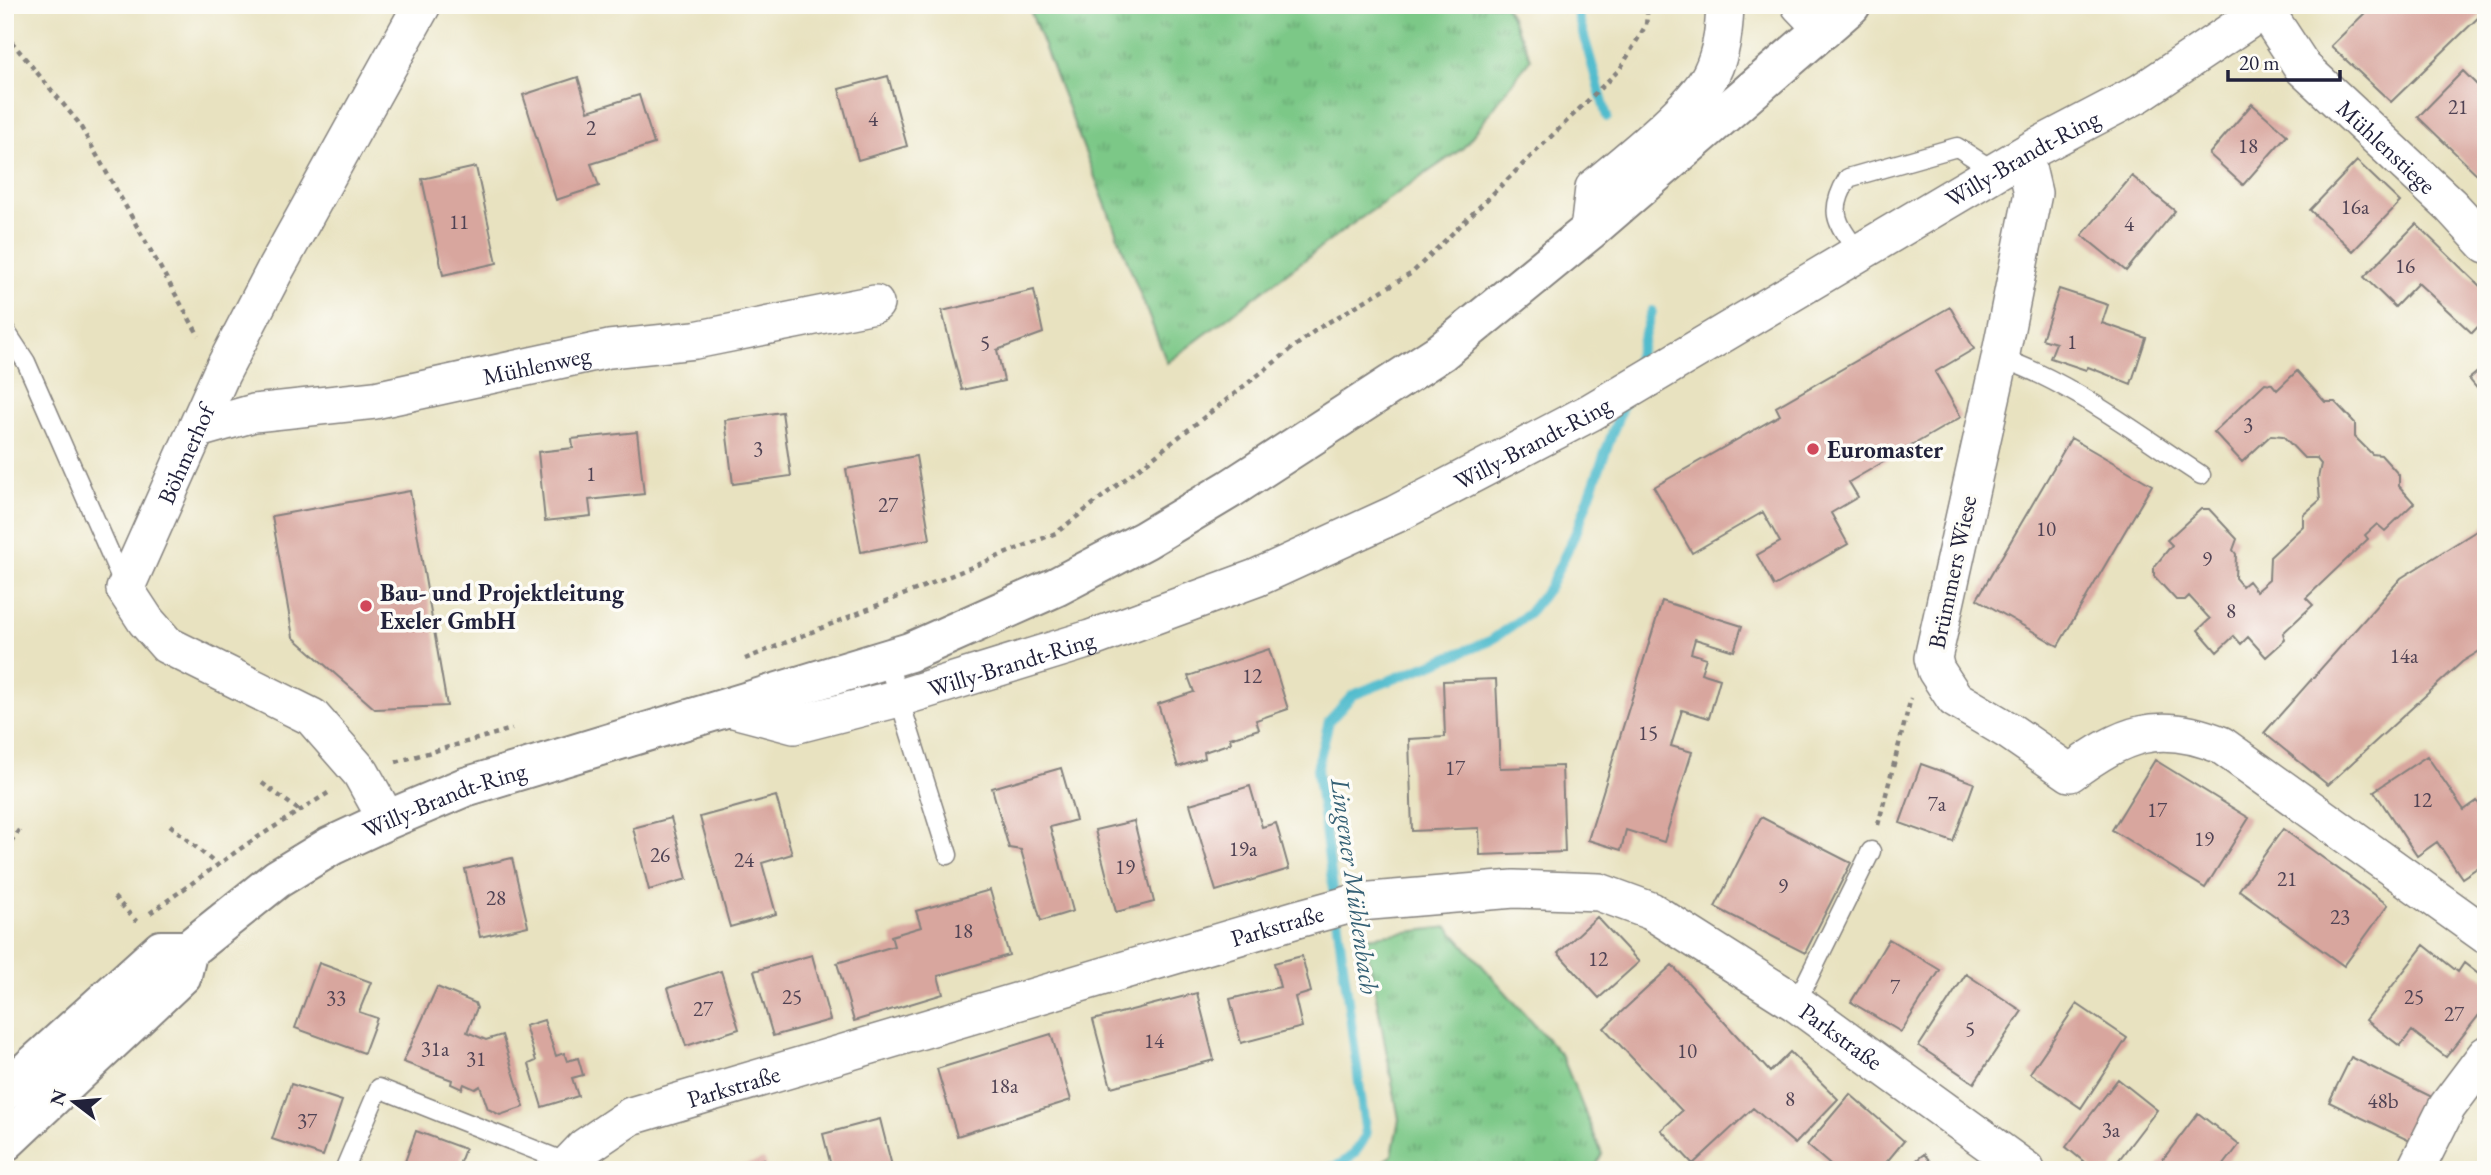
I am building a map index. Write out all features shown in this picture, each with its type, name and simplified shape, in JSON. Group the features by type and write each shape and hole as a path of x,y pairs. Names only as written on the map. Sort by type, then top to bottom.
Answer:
{"main road":[{"name":"Willy-Brandt-Ring","path":"5,1142 182,975 188,950 277,879 331,846 465,787 910,653 1056,587 1230,489 1441,352 1589,231 1825,14"},
{"name":"Willy-Brandt-Ring","path":"5,1091 161,950 188,950"}],"street":[{"name":"Böhmerhof","path":"125,589 221,374 274,272 422,5"},
{"path":"1589,231 1594,188 1655,135 1711,76 1724,37 1725,5"},
{"name":"Willy-Brandt-Ring","path":"730,708 794,725 899,698 1090,639 1256,578 1396,514 1591,412 2010,163 2140,93 2268,8"},
{"name":"Mühlenstiege","path":"2268,8 2303,68 2451,206 2486,244"},
{"name":"Brümmers Wiese","path":"2010,163 2033,193 2000,358 1933,658 1936,670 1955,699 2009,731 2070,773 2115,744 2136,734 2155,730 2193,733 2221,745 2486,935"},
{"name":"Mühlenweg","path":"198,429 254,413 375,400 609,349 695,340 875,304"},
{"path":"125,589 146,621 167,645 312,718 361,773 387,820"},
{"name":"Parkstraße","path":"566,1167 608,1129 631,1116 1297,919 1359,902 1514,889 1599,892 1651,911 1796,1003 2026,1170"},
{"path":"2418,1168 2447,1107 2486,1055"}],"lane":[{"path":"1859,253 1838,225 1836,198 1848,178 1958,147 2010,163"},
{"path":"5,330 26,362 125,589"},
{"path":"2000,358 2022,365 2073,394 2201,475"},
{"path":"887,660 948,855"},
{"path":"1796,1003 1871,851"},
{"name":"Parkstraße","path":"344,1170 379,1088 566,1167"}],"path":[{"path":"741,660 1056,533 1317,329 1412,273 1620,69 1646,25 1648,5"},
{"path":"5,34 78,122 221,374"},
{"path":"1871,851 1914,686 1933,658"},
{"path":"128,931 217,865 361,773 525,726"},
{"path":"262,783 300,811"},
{"path":"170,825 217,865"},
{"path":"5,850 19,830"},
{"path":"114,897 137,922"}],"green space":[{"path":"1028,5 1505,5 1531,58 1463,148 1348,227 1167,363"},
{"path":"1448,927 1562,1056 1602,1154 1594,1170 1370,1170 1392,1155 1399,1119 1365,937"}],"building":[{"path":"2373,5 2486,5 2486,10 2391,102 2331,46"},
{"path":"2463,71 2486,94 2486,183 2418,117"},
{"path":"888,76 907,146 858,160 839,89"},
{"path":"578,77 588,111 639,95 654,144 591,164 599,186 556,200 523,95"},
{"path":"2252,104 2287,135 2243,185 2209,154"},
{"path":"2357,161 2400,202 2353,251 2310,210"},
{"path":"476,167 497,263 443,275 422,179"},
{"path":"2132,176 2175,211 2126,271 2082,235"},
{"path":"2416,224 2486,292 2486,318 2472,333 2418,283 2395,307 2364,277"},
{"path":"2059,289 2108,305 2102,323 2146,338 2131,384 2088,367 2086,370 2050,358 2056,343 2042,339"},
{"path":"1034,290 1043,333 997,350 1004,381 962,390 942,311"},
{"name":"Euromaster","path":"1950,307 1974,349 1935,372 1961,417 1849,482 1858,497 1831,513 1848,544 1774,586 1757,555 1780,542 1763,512 1692,553 1654,487 1780,415 1776,407"},
{"path":"2486,365 2486,399 2469,379"},
{"path":"2297,371 2325,402 2335,402 2355,423 2355,437 2372,454 2381,455 2399,475 2399,486 2414,503 2385,531 2377,524 2365,535 2368,539 2306,598 2313,605 2283,633 2285,640 2266,657 2248,637 2241,644 2234,636 2217,652 2198,630 2210,619 2189,596 2185,600 2176,600 2154,576 2154,567 2172,545 2167,540 2201,509 2209,509 2237,539 2233,550 2236,554 2235,578 2242,586 2248,581 2256,591 2269,580 2270,557 2303,526 2303,515 2320,500 2318,478 2321,464 2316,458 2304,458 2283,436 2271,435 2242,462 2214,432 2265,383 2272,384 2277,390"},
{"path":"782,412 791,476 733,484 725,420"},
{"path":"637,432 644,494 589,500 591,516 545,521 538,452 573,448 572,439"},
{"path":"2071,438 2152,485 2058,646 1977,599"},
{"path":"916,456 930,539 861,552 846,469"},
{"path":"410,491 447,706 375,709 293,637 272,516"},
{"path":"2486,525 2486,647 2462,662 2328,785 2264,733 2401,578"},
{"path":"1662,601 1742,626 1734,651 1695,639 1691,653 1706,658 1701,673 1720,679 1709,718 1682,710 1671,746 1692,752 1664,842 1626,830 1621,850 1588,840"},
{"path":"1269,649 1288,709 1256,720 1259,729 1230,738 1231,743 1204,752 1205,758 1178,767 1158,704 1194,692 1188,676"},
{"path":"1496,679 1500,768 1562,766 1565,852 1480,855 1479,828 1412,831 1409,739 1445,737 1443,681"},
{"path":"2427,756 2464,810 2477,801 2486,815 2486,862 2462,878 2437,842 2417,856 2374,791"},
{"path":"2155,760 2249,818 2205,888 2112,830"},
{"path":"1921,764 1974,783 1953,842 1900,823"},
{"path":"1061,768 1076,820 1050,827 1073,911 1041,921 1021,850 1009,848 992,788"},
{"path":"1250,786 1262,827 1276,823 1289,869 1216,891 1190,804"},
{"path":"776,796 792,854 762,863 776,914 730,927 700,817"},
{"path":"1761,817 1851,863 1805,953 1715,907"},
{"path":"671,818 687,879 649,890 633,828"},
{"path":"1134,821 1154,902 1116,912 1095,830"},
{"path":"2283,829 2388,905 2344,966 2239,890"},
{"path":"512,858 528,926 480,937 465,869"},
{"path":"990,890 1009,955 938,976 943,994 854,1021 837,963 894,946 891,936 921,927 916,911"},
{"path":"1597,917 1639,962 1599,998 1558,953"},
{"path":"1889,939 1940,970 1901,1032 1851,1002"},
{"path":"2424,945 2458,972 2464,963 2486,980 2486,1006 2446,1057 2412,1031 2400,1046 2366,1020"},
{"path":"812,955 830,1020 773,1036 754,971"},
{"path":"1302,956 1311,992 1295,997 1302,1027 1241,1043 1230,999 1280,987 1274,963"},
{"path":"319,963 371,982 359,1012 377,1018 364,1053 295,1028"},
{"path":"1672,965 1770,1072 1790,1052 1838,1099 1795,1144 1753,1108 1693,1164 1661,1130 1682,1111 1604,1028"},
{"path":"721,971 739,1029 686,1046 668,988"},
{"path":"1966,974 2022,1011 1974,1083 1919,1046"},
{"path":"437,987 475,1003 477,1008 467,1032 486,1040 502,1035 524,1107 500,1115 488,1109 480,1086 475,1089 464,1084 462,1089 451,1084 452,1080 403,1062"},
{"path":"1197,993 1214,1060 1111,1087 1093,1020"},
{"path":"2077,1004 2127,1038 2081,1108 2030,1073"},
{"path":"544,1020 556,1056 564,1053 567,1061 578,1058 583,1075 572,1078 578,1096 542,1107 529,1064 536,1061 525,1026"},
{"path":"1051,1034 1071,1100 957,1136 937,1069"},
{"path":"2351,1057 2436,1099 2414,1143 2329,1102"},
{"path":"2118,1079 2157,1110 2111,1170 2094,1170 2066,1147"},
{"path":"291,1084 342,1101 323,1156 272,1139"},
{"path":"1850,1094 1904,1141 1880,1170 1836,1170 1807,1145"},
{"path":"2198,1113 2239,1145 2220,1170 2155,1170"},
{"path":"880,1119 893,1170 832,1170 823,1134"},
{"path":"416,1131 465,1149 457,1170 402,1170"},
{"path":"1924,1154 1938,1170 1905,1170"},
{"path":"764,1159 767,1170 730,1169"}],"waterway":[{"name":"Lingener Mühlenbach","path":"1575,5 1607,117"},
{"name":"Lingener Mühlenbach","path":"1632,375 1652,311"},
{"name":"Lingener Mühlenbach","path":"1320,1170 1348,1159 1366,1135 1317,769 1329,721 1353,695 1490,641 1528,614 1550,586 1577,530 1623,404"}],"place":[{"name":"Euromaster","path":"1813,449"},
{"name":"Bau- und Projektleitung Exeler GmbH","path":"366,606"}]}
